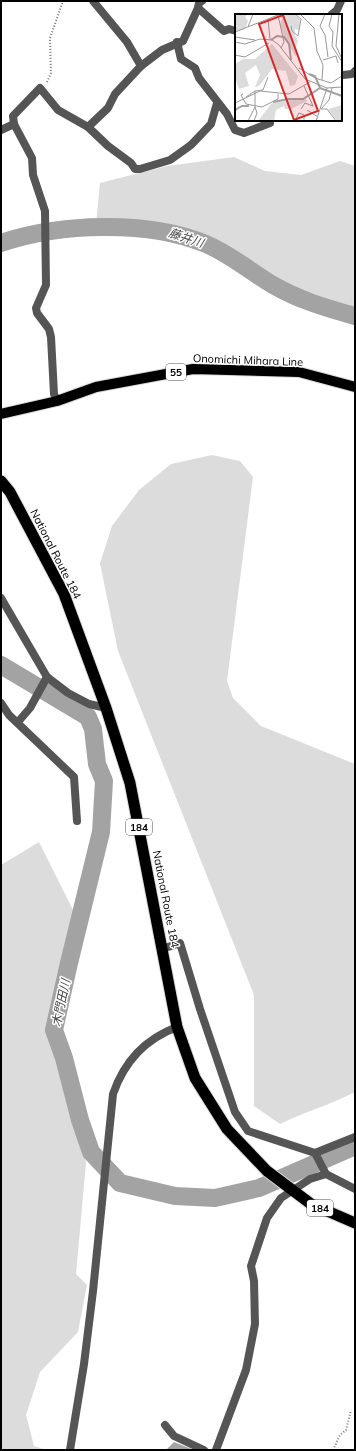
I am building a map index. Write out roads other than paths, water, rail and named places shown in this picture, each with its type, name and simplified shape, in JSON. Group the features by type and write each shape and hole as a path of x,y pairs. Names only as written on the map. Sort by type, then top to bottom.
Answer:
{"highway":[{"name":"National Route 184","path":"1,481 10,492 64,594 106,708 130,783 177,1027 195,1078 227,1129 267,1171 311,1204 355,1223"}],"main road":[{"name":"Onomichi Mihara Line","path":"1,414 57,401 96,386 193,369 299,372 355,387"}],"street":[{"path":"93,1 127,42 141,66"},
{"path":"332,14 341,1"},
{"path":"88,127 108,108 116,94 141,66 162,50 177,42 183,41 200,4 224,31 229,29 235,32"},
{"path":"177,42 181,59 195,68 199,78 227,114 235,130 244,133 270,123"},
{"path":"343,75 352,74 355,71"},
{"path":"57,401 54,394 51,337 49,329 37,313 36,308 46,285 45,211 33,175 32,158 14,124 13,116 40,88 58,110 88,127 108,146 131,163 135,169 140,170 170,160 191,145 211,124 217,103"},
{"path":"1,130 14,124"},
{"path":"1,598 46,677 68,694 89,704 106,708"},
{"path":"18,722 30,708 46,677"},
{"path":"1,703 9,715 74,777 77,821"},
{"path":"162,949 180,943 200,1009 235,1112 248,1131 315,1153 355,1137"},
{"path":"70,1450 84,1364 102,1209 112,1094 126,1065 162,1032 177,1027"},
{"path":"315,1153 326,1174 355,1190"},
{"path":"216,1450 246,1370 255,1324 254,1281 251,1266 267,1218 281,1198 291,1190 326,1174"},
{"path":"165,1425 174,1436 204,1450"}],"waterway":[{"name":"藤井川","path":"1,243 24,236 76,228 131,228 183,236 215,248 265,280 293,295 355,316"},
{"name":"木門田川","path":"1,665 88,717 93,729 97,764 104,781 101,832 54,1030 64,1058 80,1120 91,1152 120,1183 175,1196 215,1198 259,1188 355,1146"}]}
